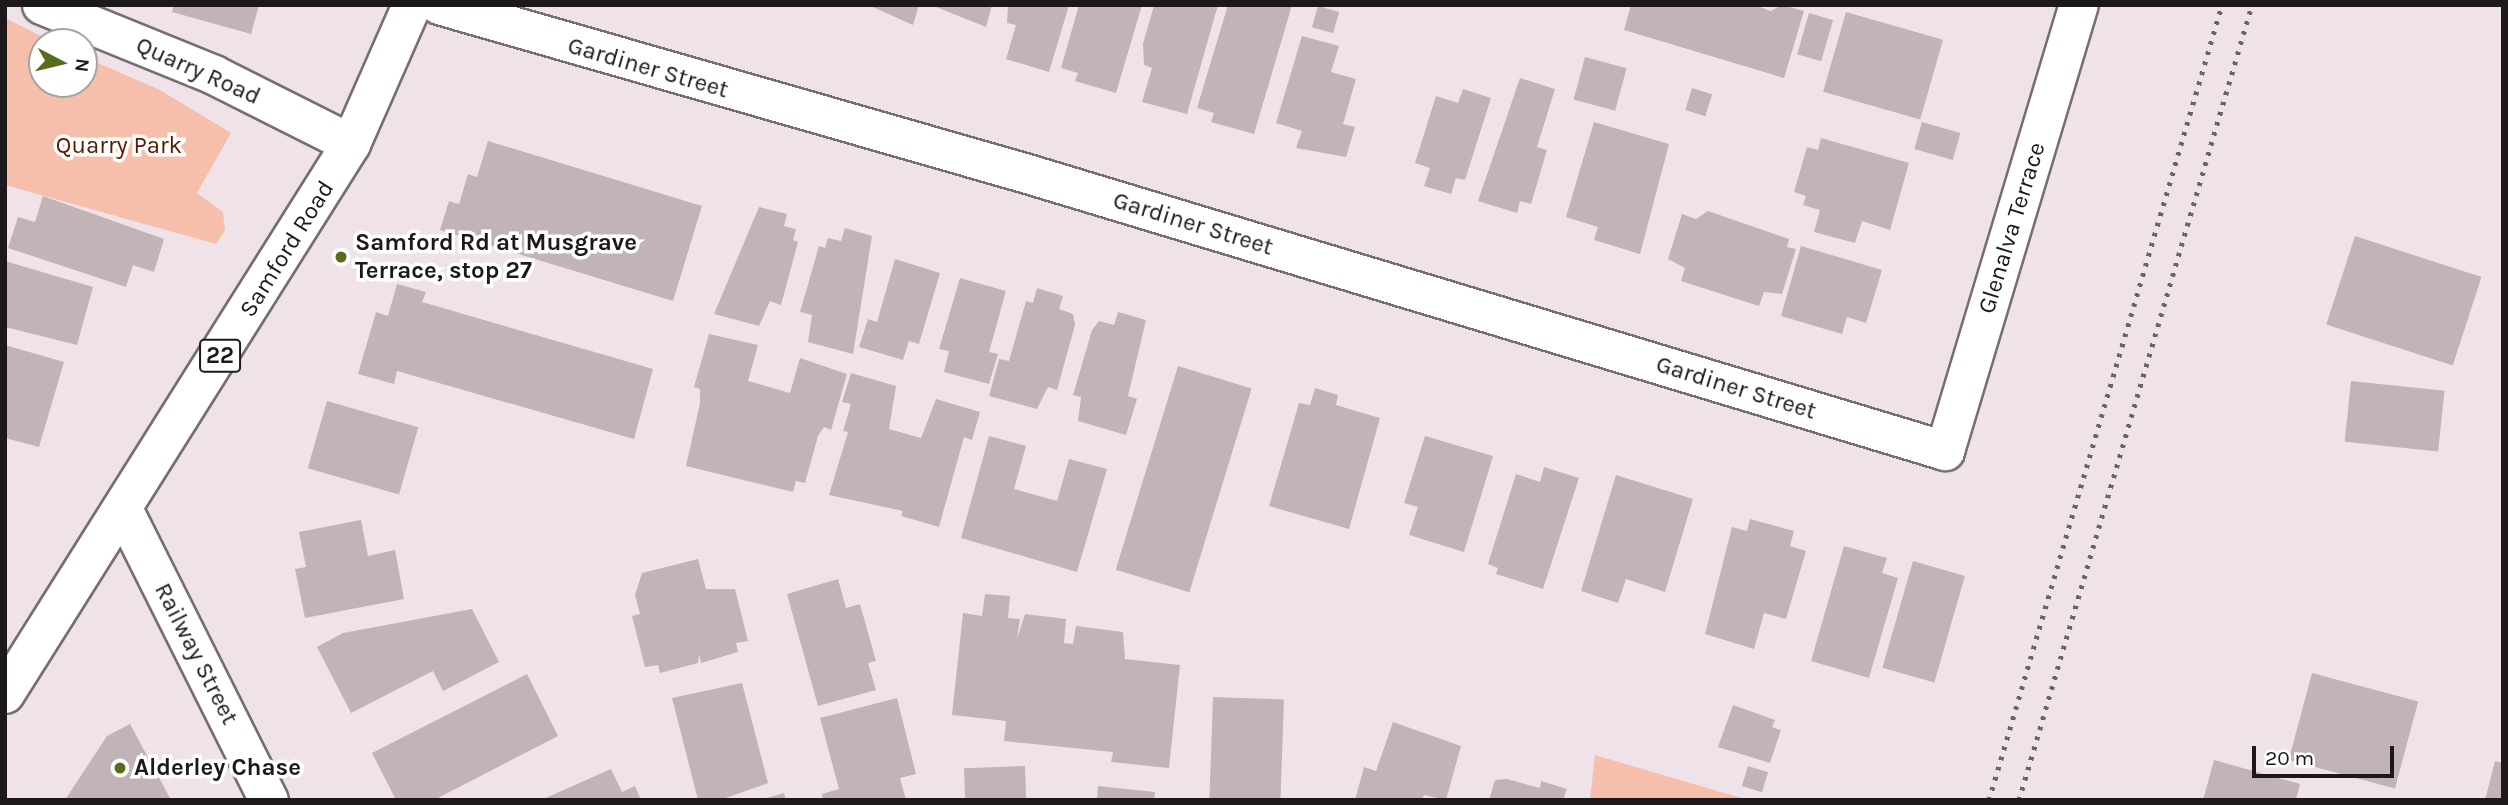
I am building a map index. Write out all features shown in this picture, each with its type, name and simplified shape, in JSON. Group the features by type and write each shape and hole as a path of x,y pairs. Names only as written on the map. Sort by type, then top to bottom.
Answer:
{"street":[{"name":"Quarry Road","path":"42,5 214,75 351,144"},
{"name":"Samford Road","path":"5,694 351,144 412,5"},
{"name":"Gardiner Street","path":"439,5 1031,175 1945,452"},
{"name":"Glenalva Terrace","path":"1945,452 2079,5"},
{"name":"Railway Street","path":"123,509 269,800"}],"green space":[{"name":"Quarry Park","path":"5,18 28,30 28,98 98,98 98,63 160,90 231,133 197,193 223,212 225,230 216,244 5,185"},
{"path":"1595,755 1748,800 1590,800"}],"building":[{"path":"174,5 259,5 251,34 172,12"},
{"path":"868,5 919,5 913,25"},
{"path":"931,5 992,5 986,27"},
{"path":"1008,5 1069,5 1049,72 1006,59 1016,25 1007,23"},
{"path":"1079,5 1142,5 1116,93 1075,81 1078,73 1061,68"},
{"path":"1154,5 1218,5 1187,114 1142,102 1152,68 1144,65 1143,44"},
{"path":"1228,5 1292,5 1254,134 1211,122 1214,113 1197,108"},
{"path":"1631,5 1754,5 1771,11 1782,5 1804,11 1784,78 1624,30"},
{"path":"1318,6 1339,12 1333,33 1312,27"},
{"path":"1846,12 1943,40 1920,120 1823,92"},
{"path":"1809,13 1833,20 1821,61 1797,54"},
{"path":"1302,36 1339,46 1331,72 1356,79 1343,124 1355,127 1346,157 1296,148 1302,131 1276,123"},
{"path":"1585,57 1627,68 1615,111 1574,100"},
{"path":"1520,78 1555,89 1537,147 1547,150 1531,204 1520,201 1517,213 1478,201"},
{"path":"1692,88 1712,94 1705,116 1685,110"},
{"path":"1463,89 1491,98 1465,180 1456,178 1451,194 1424,186 1430,168 1415,163 1436,96 1458,103"},
{"path":"1594,122 1669,144 1640,254 1594,240 1598,227 1566,217"},
{"path":"1922,122 1960,133 1953,160 1914,149"},
{"path":"1821,138 1909,163 1890,230 1862,221 1855,243 1814,232 1820,210 1803,205 1806,196 1794,192 1807,147 1818,150"},
{"path":"488,141 702,206 673,301 440,230 449,201 459,204 468,174 477,177"},
{"path":"43,196 164,239 154,272 133,265 126,287 8,248 18,217 35,222"},
{"path":"759,207 787,214 784,226 796,229 793,240 798,242 781,305 770,301 759,326 714,314"},
{"path":"1708,211 1789,239 1787,247 1796,249 1782,294 1764,292 1759,306 1681,281 1685,268 1668,259 1682,214 1696,219"},
{"path":"845,228 872,236 853,354 808,342 812,315 800,312 819,246 825,248 828,238 841,241"},
{"path":"2355,236 2481,277 2453,366 2326,324"},
{"path":"1801,246 1882,270 1866,323 1847,317 1842,334 1781,316"},
{"path":"895,259 940,273 919,344 909,341 903,360 859,347 868,319 877,322"},
{"path":"5,261 93,287 77,345 5,327"},
{"path":"960,278 1006,291 989,352 998,354 989,384 944,372 949,351 939,349"},
{"path":"397,284 426,292 422,302 653,369 634,439 397,371 394,384 358,374 376,312 388,316"},
{"path":"1037,288 1063,296 1059,309 1073,314 1075,325 1057,390 1048,387 1037,409 989,396 999,359 1009,361 1026,301 1033,303"},
{"path":"1118,312 1146,320 1128,396 1137,399 1126,435 1078,421 1081,397 1073,395 1092,330 1099,321 1114,325"},
{"path":"709,334 758,345 748,381 790,393 800,358 847,374 831,430 824,427 818,436 805,483 796,481 793,492 686,466 700,403 700,389 694,387"},
{"path":"5,345 64,362 39,447 5,438"},
{"path":"1178,366 1252,389 1189,592 1116,570"},
{"path":"851,373 896,386 889,429 921,438 936,399 980,412 972,440 964,437 939,527 901,516 903,511 829,495 848,432 843,431 851,404 842,402"},
{"path":"2351,381 2444,391 2438,451 2345,442"},
{"path":"1315,388 1338,395 1336,405 1380,418 1349,529 1269,506 1299,403 1310,405"},
{"path":"327,401 418,427 399,494 308,468"},
{"path":"989,436 1026,446 1014,489 1057,501 1069,459 1107,469 1077,572 961,538"},
{"path":"1425,436 1493,456 1464,552 1409,535 1418,507 1404,503"},
{"path":"1544,467 1579,478 1543,589 1496,574 1498,568 1488,564 1516,474 1540,482"},
{"path":"1616,475 1693,499 1665,592 1626,579 1618,603 1581,591"},
{"path":"1750,519 1794,531 1790,546 1806,551 1786,619 1764,613 1754,649 1705,634 1732,527 1747,531"},
{"path":"361,520 368,556 395,550 404,599 305,618 295,569 306,567 299,532"},
{"path":"1844,546 1887,558 1882,573 1898,578 1869,678 1811,661"},
{"path":"698,559 706,589 735,589 748,641 736,643 738,652 701,663 699,654 698,663 660,673 658,665 645,667 632,616 640,614 635,595 642,573"},
{"path":"1913,561 1965,576 1934,683 1882,668"},
{"path":"838,579 846,608 860,604 876,661 868,663 876,690 818,706 787,594"},
{"path":"985,594 1010,596 1008,618 1020,619 1017,639 1025,614 1066,619 1064,643 1073,644 1076,626 1123,632 1125,659 1180,665 1169,768 1111,762 1113,752 1004,741 1006,721 952,715 963,613 982,616"},
{"path":"472,609 499,662 443,691 433,671 351,713 317,647 343,633"},
{"path":"2312,673 2418,701 2395,788 2289,760"},
{"path":"527,674 558,736 434,800 396,800 372,753"},
{"path":"742,683 768,783 720,800 698,800 672,698"},
{"path":"1213,697 1284,699 1280,800 1209,799"},
{"path":"897,698 916,774 900,778 906,800 823,800 822,794 839,789 820,718"},
{"path":"1733,705 1775,720 1772,727 1781,730 1770,763 1718,747"},
{"path":"1393,722 1461,746 1446,800 1424,795 1422,800 1355,800 1364,767 1376,771"},
{"name":"Alderley Chase","path":"130,724 171,800 65,800 107,736"},
{"path":"2214,760 2300,784 2296,800 2203,800"},
{"path":"2495,761 2503,763 2503,800 2485,800"},
{"path":"1025,766 1026,800 965,800 964,768"},
{"path":"1748,766 1768,772 1762,792 1742,786"},
{"path":"611,769 622,792 635,786 641,800 541,800"},
{"path":"1507,779 1540,788 1541,781 1567,789 1563,800 1489,800 1495,780"},
{"path":"1098,786 1155,792 1154,800 1097,800"},
{"path":"784,793 786,800 763,800 763,799"}],"railway":[{"path":"1989,800 2222,5"},
{"path":"2019,800 2252,5"}],"place":[{"name":"Samford Rd at Musgrave Terrace, stop 27","path":"341,257"},
{"name":"Alderley Chase","path":"120,768"}]}
